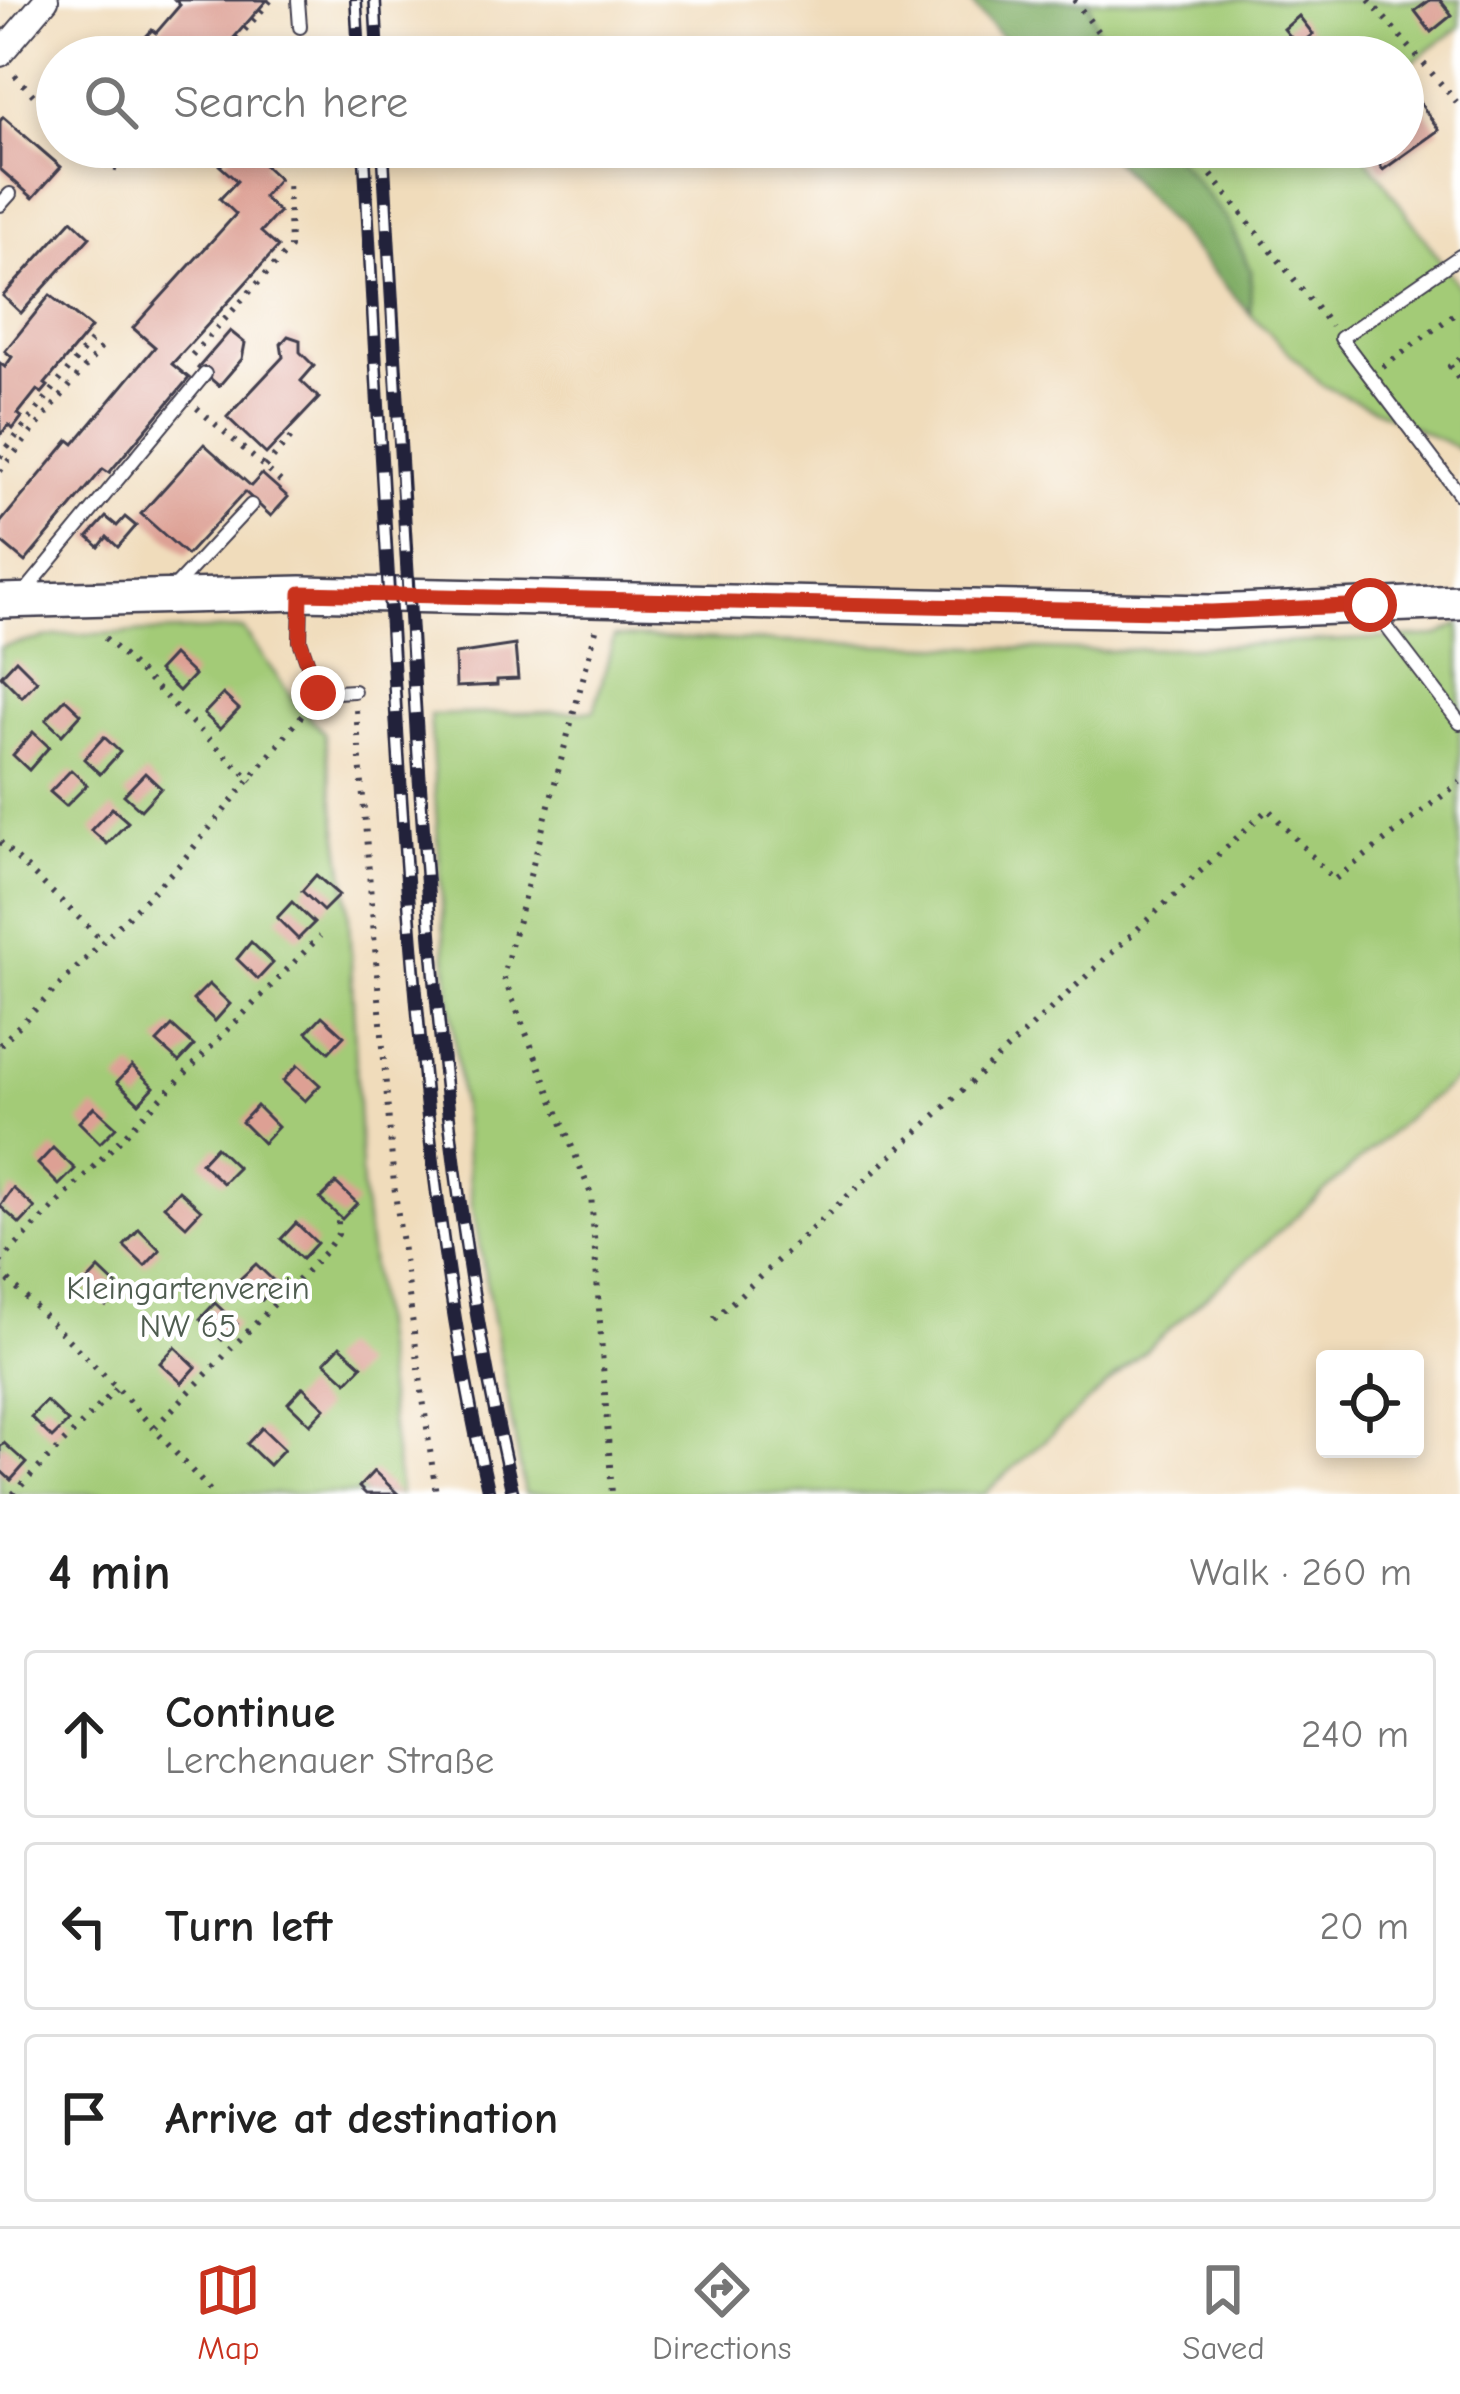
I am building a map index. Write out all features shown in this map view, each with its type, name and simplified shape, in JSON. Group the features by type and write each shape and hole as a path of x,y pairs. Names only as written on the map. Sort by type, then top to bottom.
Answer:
{"main road":[{"path":"9,600 301,593 1211,612 1460,602"}],"street":[{"path":"7,64 46,0"}],"lane":[{"path":"298,0 300,27"},
{"path":"1460,256 1341,338 1460,495"},
{"path":"9,600 202,379"},
{"path":"166,596 251,505"},
{"path":"301,593 300,641 318,693 354,691"},
{"path":"1370,605 1460,723"}],"path":[{"path":"239,36 271,0"},
{"path":"1074,0 1102,36"},
{"path":"1370,0 1401,36"},
{"path":"7,64 36,97"},
{"path":"1424,64 1460,106"},
{"path":"1206,168 1341,338"},
{"path":"202,379 186,361 290,248 288,178"},
{"path":"1371,376 1460,310"},
{"path":"0,457 94,337"},
{"path":"0,471 105,343"},
{"path":"1460,359 1450,367 1460,381"},
{"path":"186,398 286,486"},
{"path":"265,467 293,435"},
{"path":"596,630 503,976 591,1194 612,1494"},
{"path":"104,638 252,781"},
{"path":"354,691 394,1185 436,1494"},
{"path":"0,1045 181,864 318,693"},
{"path":"714,1319 1268,809 1334,880 1460,782"},
{"path":"0,842 104,942"},
{"path":"0,1262 320,936"},
{"path":"155,1427 325,1252 338,1234 338,1218"},
{"path":"0,1272 155,1427 213,1494"},
{"path":"13,1494 117,1388"}],"green space":[{"path":"968,0 1088,0 1099,36 1001,36"},
{"path":"1088,0 1460,0 1460,27 1424,54 1424,36 1099,36"},
{"path":"1121,168 1184,168 1227,220 1251,270 1250,314"},
{"path":"1184,168 1374,168 1460,288 1460,449 1322,385 1250,314 1251,270 1227,220"},
{"path":"1460,624 1460,1077 1416,1110 984,1494 525,1494 472,1204 445,949 430,715 594,711 614,637 1107,651 1437,636"},
{"name":"Kleingartenverein NW 65","path":"243,629 324,733 348,900 362,1187 400,1494 0,1494 0,647 59,635"}],"building":[{"path":"175,0 267,0 235,36 146,36 152,30 156,33 180,5"},
{"path":"1430,0 1440,0 1452,15 1431,32 1415,11"},
{"path":"1299,16 1313,34 1290,36 1284,29"},
{"path":"1424,109 1439,130 1424,141"},
{"path":"3,117 36,145 36,168 60,168 33,198 0,169"},
{"path":"222,168 267,168 279,179 263,197 279,212 261,232 278,247 172,364 189,378 109,473 103,469 25,562 0,541 0,523 155,347 133,328 236,214 220,199 237,181"},
{"path":"72,220 90,237 21,313 3,296"},
{"path":"50,295 91,328 45,384 48,386 42,393 37,390 18,414 22,417 13,429 9,425 0,435 0,363 5,367 12,357 5,351"},
{"path":"230,331 245,343 242,359 219,386 198,368"},
{"path":"288,336 300,340 300,352 314,366 301,381 319,398 266,454 227,417 283,357 281,344"},
{"path":"204,444 251,486 262,474 288,497 271,516 245,492 187,555 141,514"},
{"path":"106,517 117,526 125,517 136,526 118,547 107,537 99,547 88,537"},
{"path":"515,645 518,679 456,687 455,654"},
{"path":"173,655 194,675 179,691 158,671"},
{"path":"16,660 37,681 22,697 1,676"},
{"path":"223,694 239,709 220,729 204,714"},
{"path":"65,699 81,714 62,735 46,720"},
{"path":"33,732 49,747 29,770 13,755"},
{"path":"104,737 120,752 100,774 84,759"},
{"path":"71,770 87,785 66,806 50,792"},
{"path":"145,773 161,788 141,810 124,795"},
{"path":"112,808 128,822 107,844 91,830"},
{"path":"316,875 339,895 323,911 302,891"},
{"path":"292,902 314,923 298,939 277,918"},
{"path":"251,942 273,963 258,979 237,959"},
{"path":"209,984 230,1004 215,1021 193,1000"},
{"path":"322,1016 344,1036 329,1052 307,1032"},
{"path":"172,1026 194,1046 179,1062 157,1042"},
{"path":"298,1065 320,1085 305,1101 283,1081"},
{"path":"132,1066 154,1087 139,1103 117,1082"},
{"path":"257,1106 278,1127 263,1143 242,1122"},
{"path":"94,1107 116,1127 100,1143 79,1122"},
{"path":"216,1147 238,1168 223,1183 201,1163"},
{"path":"53,1148 75,1169 59,1185 38,1164"},
{"path":"336,1183 357,1203 342,1219 320,1199"},
{"path":"13,1188 35,1208 20,1224 0,1206"},
{"path":"179,1190 201,1210 186,1226 164,1206"},
{"path":"296,1223 317,1243 302,1259 281,1239"},
{"path":"139,1229 160,1250 145,1266 124,1246"},
{"path":"256,1264 277,1284 262,1300 240,1279"},
{"path":"99,1269 121,1290 106,1306 84,1285"},
{"path":"215,1303 237,1324 222,1340 200,1319"},
{"path":"340,1346 362,1366 347,1382 325,1362"},
{"path":"175,1347 196,1367 182,1383 160,1363"},
{"path":"303,1387 325,1408 310,1424 288,1403"},
{"path":"46,1401 68,1422 52,1438 31,1417"},
{"path":"262,1428 284,1449 269,1465 247,1444"},
{"path":"4,1443 26,1463 11,1480 0,1470"},
{"path":"374,1471 398,1494 366,1494 359,1487"}],"railway":[{"path":"356,0 358,36"},
{"path":"375,0 377,36"},
{"path":"365,168 399,764 420,1039 454,1313 489,1494"},
{"path":"384,168 418,755 440,1034 476,1311 513,1494"}],"route":[{"path":"318,693 300,641 301,593 1211,612 1370,605"}]}
